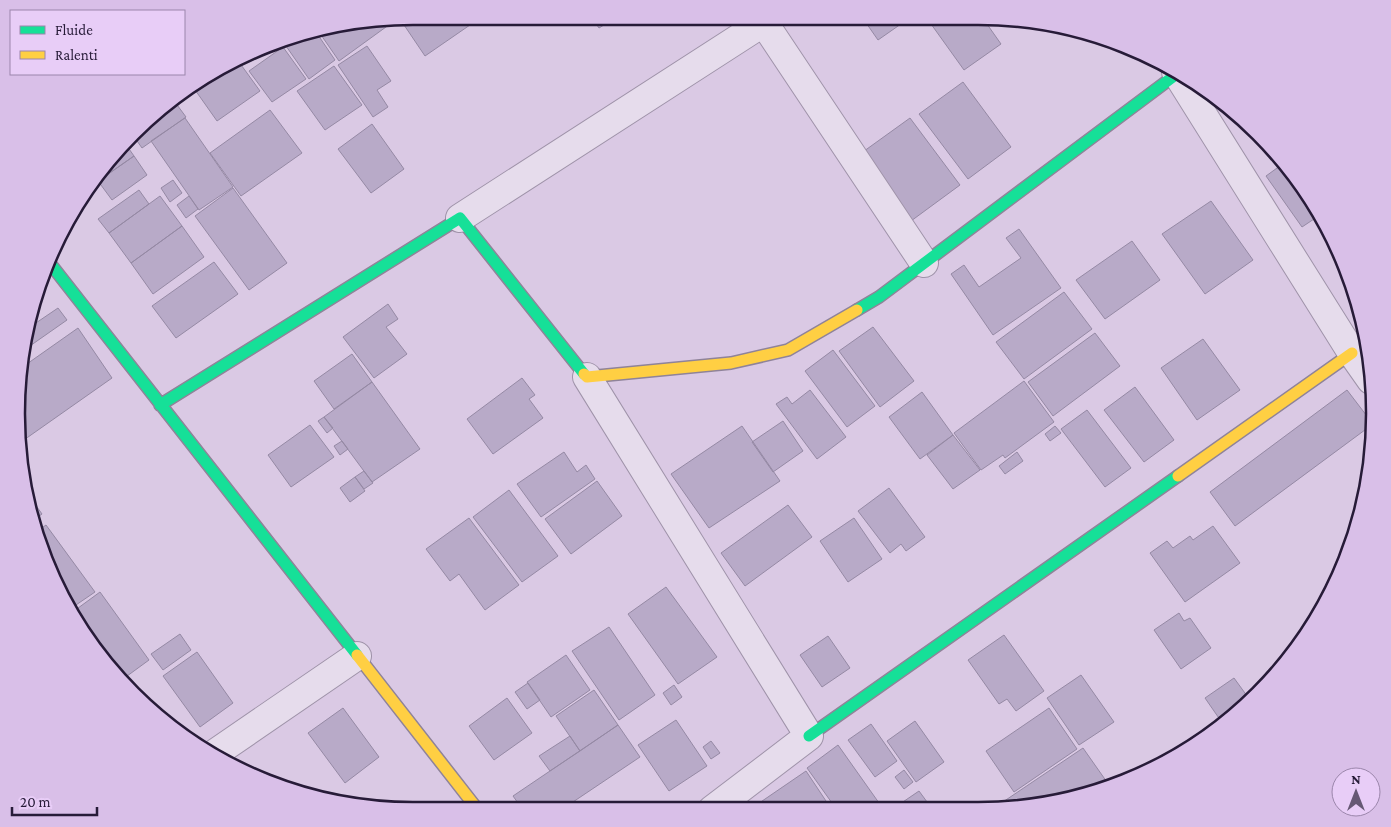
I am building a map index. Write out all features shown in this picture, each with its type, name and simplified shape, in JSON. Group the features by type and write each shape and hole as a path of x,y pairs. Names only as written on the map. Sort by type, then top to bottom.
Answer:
{"street":[{"path":"160,405 460,218 753,25"},
{"path":"766,25 924,263"},
{"path":"586,377 731,363 788,350 879,297 1172,77"},
{"path":"1184,85 1363,368"},
{"path":"460,218 586,377 809,736"},
{"path":"54,268 472,802"},
{"path":"722,802 809,736 1352,353"},
{"path":"219,750 358,656"}],"building":[{"path":"404,25 470,25 425,56"},
{"path":"868,25 900,25 878,40"},
{"path":"932,25 988,25 1001,44 964,70"},
{"path":"387,26 339,61 322,36 363,28"},
{"path":"319,37 335,60 309,79 287,47"},
{"path":"367,46 391,81 377,90 388,107 373,117 338,65"},
{"path":"284,48 306,79 272,102 249,71"},
{"path":"241,65 260,91 217,121 196,91"},
{"path":"334,66 362,105 325,130 297,91"},
{"path":"963,82 1011,147 968,179 919,114"},
{"path":"177,105 186,117 142,148 137,141"},
{"path":"270,110 302,153 241,196 210,153"},
{"path":"185,118 233,187 199,210 151,141"},
{"path":"910,118 960,185 911,221 860,154"},
{"path":"372,124 404,169 371,193 338,149"},
{"path":"129,149 134,156 106,176"},
{"path":"134,156 147,175 112,200 100,184 107,175"},
{"path":"1278,167 1314,219 1302,227 1266,176"},
{"path":"173,180 182,193 170,202 161,188"},
{"path":"233,188 287,263 249,290 195,216"},
{"path":"139,190 149,204 109,233 98,219"},
{"path":"160,196 182,226 131,263 109,233"},
{"path":"189,196 198,209 186,218 177,205"},
{"path":"1211,201 1253,260 1205,294 1162,234"},
{"path":"182,226 204,257 153,294 131,263"},
{"path":"1019,229 1061,288 993,335 951,274 964,265 979,287 1021,258 1006,238"},
{"path":"1132,241 1160,280 1105,319 1076,280"},
{"path":"214,262 238,294 176,338 152,306"},
{"path":"1064,292 1092,329 1024,379 996,342"},
{"path":"388,304 398,319 386,327 407,354 374,378 343,337"},
{"path":"58,308 67,320 31,345 36,323"},
{"path":"873,327 914,381 880,407 839,351"},
{"path":"78,328 112,378 26,438 25,414 28,363"},
{"path":"1095,333 1120,366 1053,416 1028,382"},
{"path":"1203,339 1240,390 1197,420 1161,368"},
{"path":"833,350 875,406 847,427 805,371"},
{"path":"352,354 372,382 334,409 314,381"},
{"path":"522,378 535,395 529,399 543,418 493,454 467,419"},
{"path":"1024,381 1054,422 1005,458 1003,455 981,470 954,433"},
{"path":"372,382 420,449 372,482 324,417"},
{"path":"1135,387 1174,440 1144,462 1104,410"},
{"path":"810,390 846,437 817,459 776,404 787,397 792,404"},
{"path":"1347,390 1366,415 1365,430 1235,526 1210,492"},
{"path":"922,392 953,435 920,459 889,417"},
{"path":"1087,410 1131,468 1105,487 1061,429"},
{"path":"324,417 333,428 327,433 318,421"},
{"path":"783,421 803,451 773,472 752,442"},
{"path":"310,425 334,457 291,487 268,455"},
{"path":"742,426 780,481 709,528 671,474"},
{"path":"1055,426 1061,433 1050,441 1045,434"},
{"path":"953,435 980,470 953,489 927,455"},
{"path":"342,441 348,449 340,455 334,446"},
{"path":"564,452 577,472 586,465 595,479 541,517 517,484"},
{"path":"1017,452 1023,461 1005,474 999,466"},
{"path":"364,471 373,483 364,489 355,477"},
{"path":"355,477 365,491 350,502 340,488"},
{"path":"597,481 622,516 571,554 545,519"},
{"path":"889,488 925,537 906,551 901,544 890,553 858,511"},
{"path":"509,490 558,556 522,582 473,517"},
{"path":"36,505 42,514 39,516"},
{"path":"788,505 812,537 745,586 721,553"},
{"path":"469,518 519,585 485,610 459,574 450,581 426,549"},
{"path":"854,518 882,559 848,582 820,541"},
{"path":"46,525 95,592 76,605 55,562 42,527"},
{"path":"1213,526 1240,563 1185,602 1150,553 1167,541 1173,548 1190,536 1193,540"},
{"path":"666,587 717,657 678,684 628,614"},
{"path":"100,592 149,660 127,676 105,650 77,609"},
{"path":"1179,613 1184,621 1190,618 1211,648 1181,669 1154,630"},
{"path":"609,627 655,695 619,720 572,651"},
{"path":"180,634 191,650 163,670 151,654"},
{"path":"1004,635 1044,691 1016,711 1007,699 999,704 968,660"},
{"path":"828,636 850,668 822,687 800,655"},
{"path":"197,652 233,703 200,727 163,676"},
{"path":"566,655 590,690 551,717 527,682"},
{"path":"1081,675 1114,722 1079,745 1047,698"},
{"path":"1234,678 1246,694 1219,718 1205,698"},
{"path":"528,683 540,700 527,709 515,692"},
{"path":"674,685 682,697 671,705 663,693"},
{"path":"594,690 618,725 580,751 556,716"},
{"path":"507,698 532,733 494,760 469,726"},
{"path":"343,708 379,757 345,783 308,733"},
{"path":"1049,708 1077,749 1014,792 986,751"},
{"path":"676,720 707,766 669,791 638,745"},
{"path":"915,721 944,762 916,782 887,741"},
{"path":"871,724 897,761 875,777 848,740"},
{"path":"618,725 640,757 573,802 517,802 513,796"},
{"path":"570,736 580,751 550,771 539,756"},
{"path":"711,741 720,753 711,759 703,747"},
{"path":"838,745 878,802 831,802 807,768"},
{"path":"1083,748 1105,780 1053,795 1005,801"},
{"path":"904,770 913,782 904,789 895,777"},
{"path":"806,771 827,802 761,802"},
{"path":"919,791 927,802 903,802"}],"traffic: fast":[{"path":"857,310 879,297 1172,77"},
{"path":"160,405 460,218 584,374"},
{"path":"54,268 357,655"},
{"path":"809,736 1178,476"}],"traffic: slow":[{"path":"584,374 587,377 731,363 788,350 857,310"},
{"path":"1178,476 1352,353"},
{"path":"357,655 472,802"}]}
